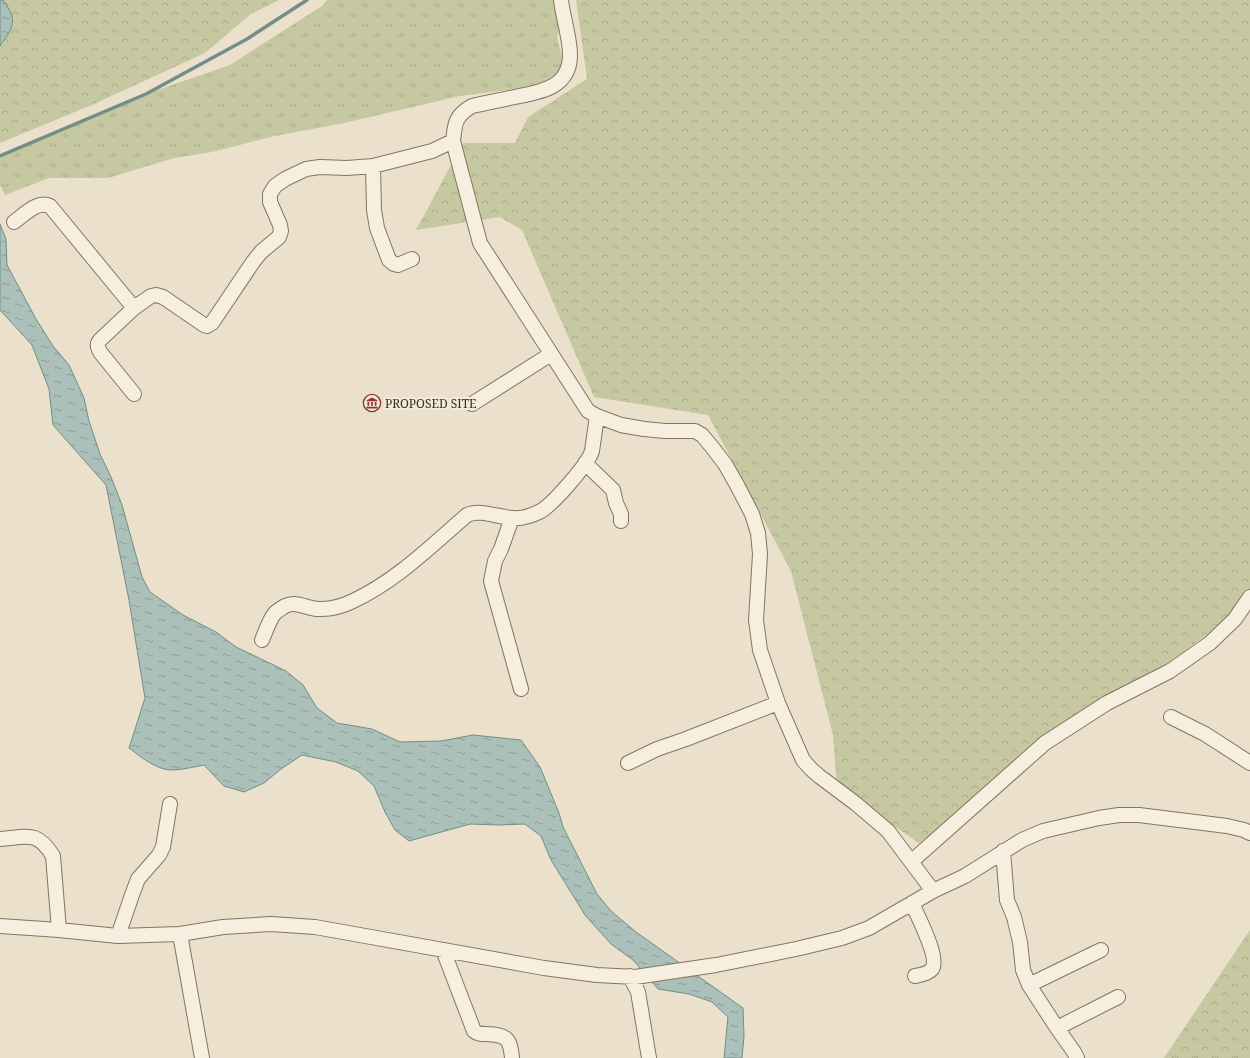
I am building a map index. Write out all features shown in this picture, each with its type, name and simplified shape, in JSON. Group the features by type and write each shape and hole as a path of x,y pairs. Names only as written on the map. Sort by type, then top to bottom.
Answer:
{"street":[{"path":"561,0 570,53 568,68 562,79 552,87 541,92 472,106 458,116 453,141 480,243 588,411 621,425 665,431 695,431 702,435 725,464 752,514 758,533 760,554 756,620 760,650 778,703 803,760 811,769 856,803 888,831 934,891"},
{"path":"134,394 100,352 97,347 97,343 134,308 151,296 156,295 163,297 204,325 207,326 212,323 253,262 261,252 279,237 282,231 270,202 270,194 274,186 306,169 320,167 347,168 373,166 432,151 453,141"},
{"path":"373,166 374,210 377,228 389,260 398,265 412,259"},
{"path":"14,222 39,204 50,206 134,308"},
{"path":"472,404 551,354"},
{"path":"262,640 276,612 289,604 296,603 319,610 336,608 353,601 392,577 422,554 467,515 473,512 519,518 542,511 566,486 585,463 592,451 597,416"},
{"path":"585,463 613,490 616,503 621,514 620,521"},
{"path":"512,518 501,550 495,561 491,581 521,689"},
{"path":"912,861 1045,743 1107,703 1170,671 1210,643 1235,619 1250,597"},
{"path":"628,762 657,749 686,740 778,703"},
{"path":"1171,717 1205,734 1250,763"},
{"path":"118,936 138,879 159,855 163,847 170,804"},
{"path":"0,926 118,936 180,934 223,927 271,924 315,927 597,975 632,976 716,965 842,938 869,928 934,891 965,876 1022,840 1043,831 1099,818 1119,815 1139,815 1227,826 1250,833"},
{"path":"0,839 29,836 40,839 47,847 52,856 59,930"},
{"path":"1003,851 1008,900 1020,942 1023,970 1029,985 1077,1058"},
{"path":"912,903 928,939 935,962 933,968 929,972 915,976"},
{"path":"180,934 202,1058"},
{"path":"443,950 474,1030 480,1034 496,1034 506,1038 511,1047 512,1058"},
{"path":"1029,985 1101,950"},
{"path":"632,976 638,992 648,1058"},
{"path":"1057,1028 1118,997"}],"green space":[{"path":"0,0 279,0 251,14 205,53 94,104 0,143"},
{"path":"327,0 566,0 557,38 569,82 460,96 344,123 275,136 212,152 174,158 108,178 49,178 5,195 0,185 0,156 146,94 230,65 322,6"},
{"path":"576,0 1250,0 1250,603 919,843 837,787 833,735 791,571 708,415 594,397 522,230 500,217 416,230 463,143 515,143 528,117 587,79"},
{"path":"1250,930 1250,1058 1164,1058"}],"water":[{"path":"0,0 3,0 8,7 11,13 12,23 11,28 0,46"},
{"path":"0,224 6,239 7,265 36,319 53,346 69,365 84,398 89,421 100,454 122,505 142,577 150,592 183,615 216,632 236,647 286,671 303,685 317,708 337,723 372,729 400,742 441,741 473,735 521,740 540,767 559,813 563,827 597,894 611,911 636,932 743,1008 744,1036 742,1058 724,1058 728,1017 712,1002 689,994 658,989 633,960 611,944 585,915 551,860 541,836 525,824 470,824 409,841 395,830 385,812 374,786 358,771 336,762 302,755 264,783 244,792 224,786 204,765 178,770 168,770 150,763 129,748 145,698 129,600 106,485 53,425 49,389 32,345 0,310"}],"waterway":[{"path":"0,156 146,94 247,39 307,0"}],"place":[{"name":"PROPOSED SITE","path":"372,403"}]}
